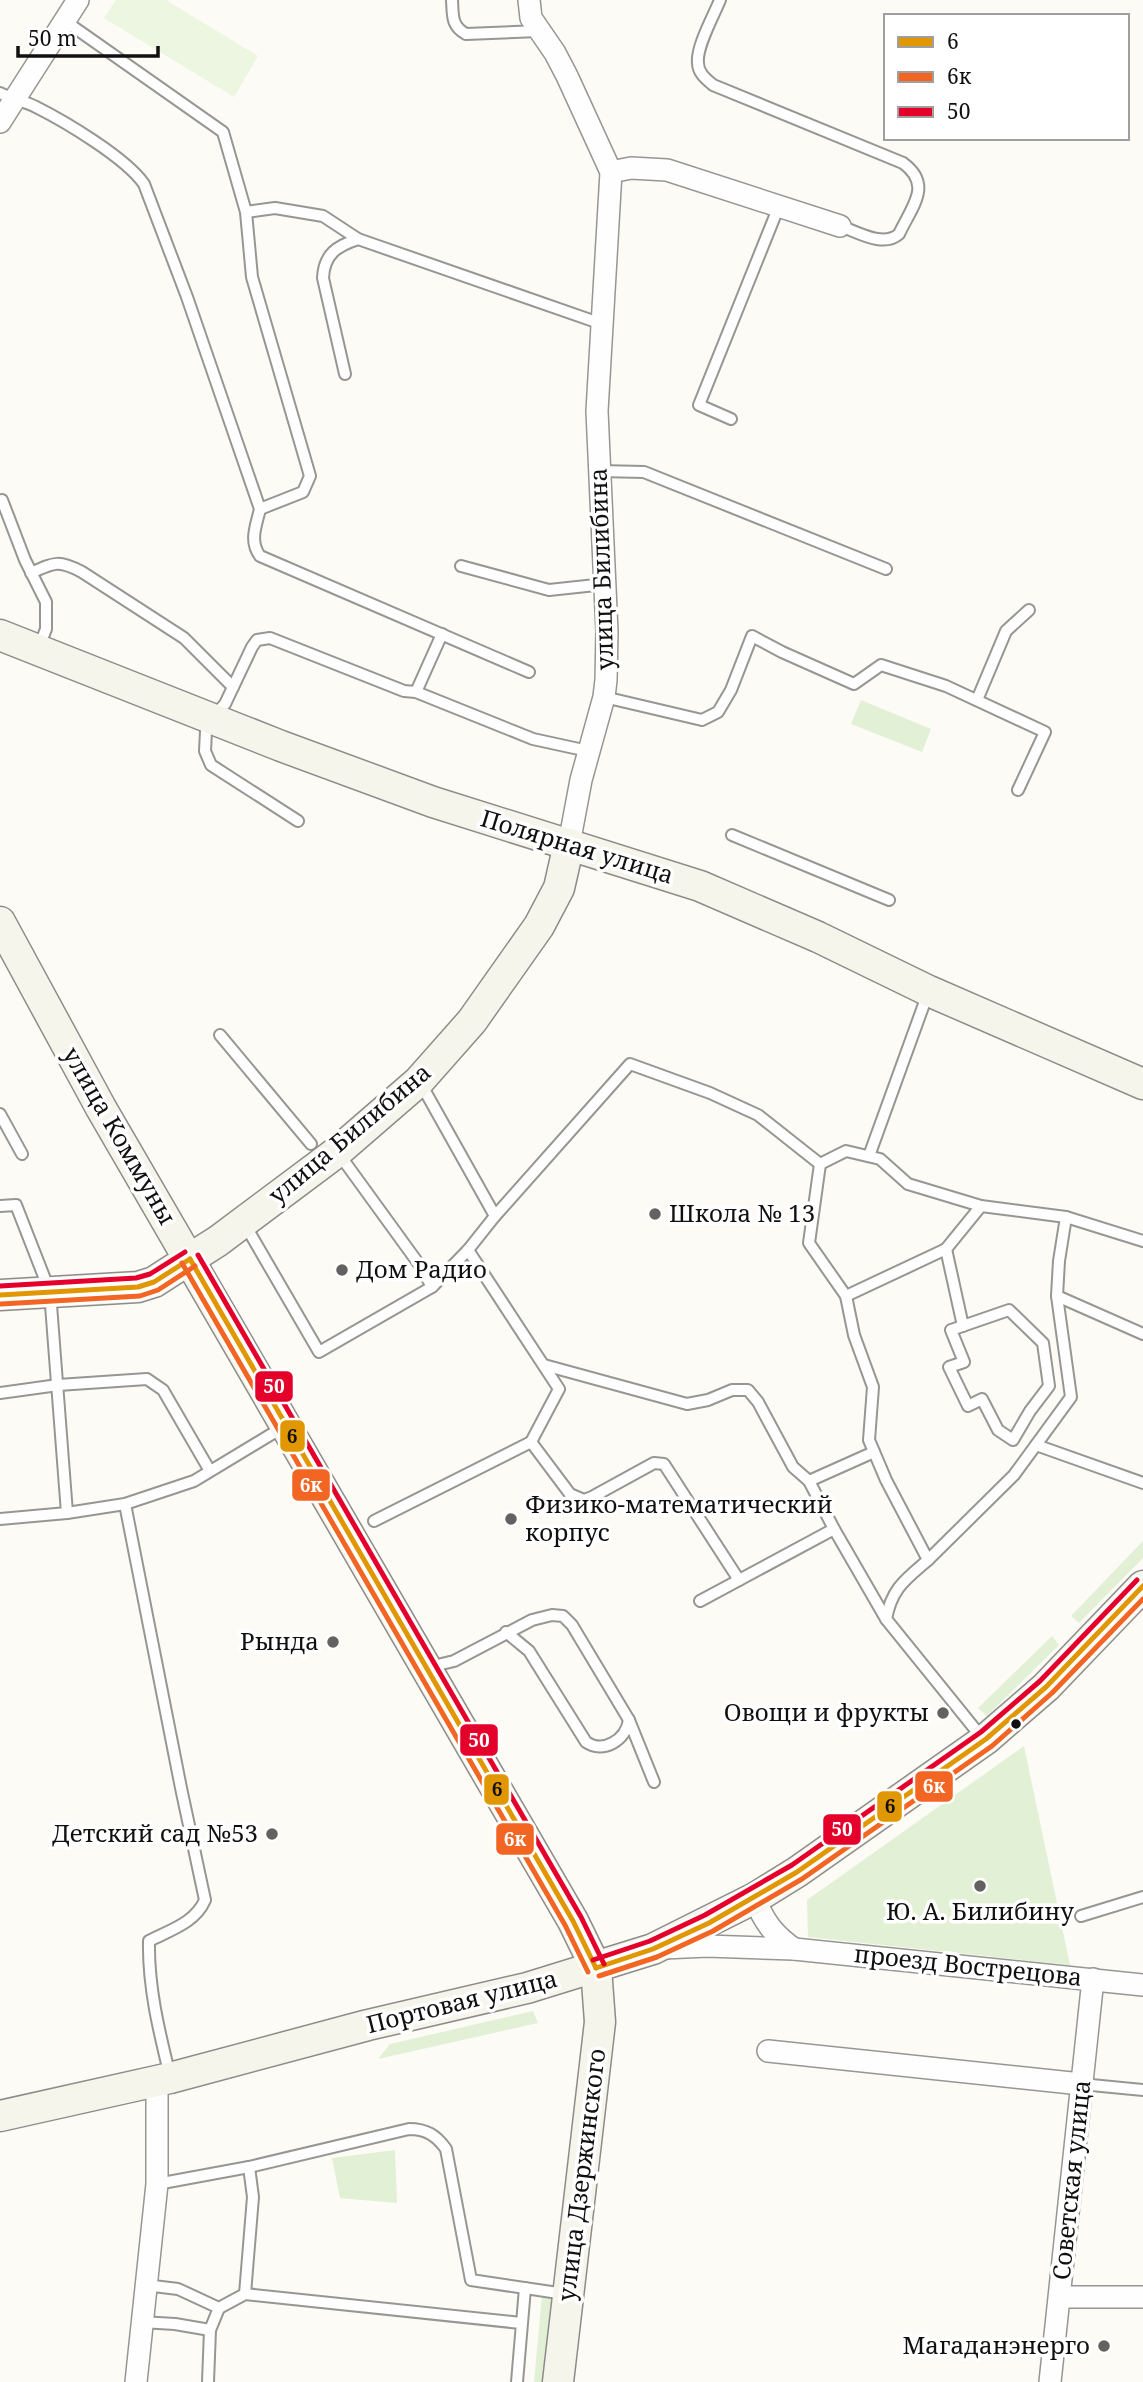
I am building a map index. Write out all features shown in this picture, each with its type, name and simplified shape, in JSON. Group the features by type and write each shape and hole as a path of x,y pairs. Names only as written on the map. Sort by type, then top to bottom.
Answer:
{"main road":[{"name":"Полярная улица","path":"0,635 341,769 433,802 700,886 818,937 929,991 1143,1084"},
{"name":"улица Билибина","path":"0,1295 147,1285 243,1222 324,1148 419,1081 472,1021 539,926 559,888 569,844"},
{"name":"улица Коммуны","path":"0,922 102,1108 573,1921 596,1968"},
{"name":"Портовая улица","path":"0,2116 164,2080 368,2025 527,1988 653,1949 755,1898 797,1872 983,1740 1046,1687 1143,1586"},
{"name":"улица Дзержинского","path":"558,2382 600,2022 596,1968"}],"street":[{"path":"0,122 7,96 78,0"},
{"name":"улица Билибина","path":"529,0 531,18 555,52 611,172 597,411 608,658 604,697 576,801 569,844"},
{"path":"611,172 640,167 667,170 840,226"},
{"path":"755,1898 761,1915 771,1930 794,1949"},
{"name":"проезд Вострецова","path":"653,1949 707,1946 794,1949 1143,1984"},
{"name":"Советская улица","path":"1050,2382 1093,1979"},
{"path":"768,2051 1082,2084"},
{"path":"136,2382 157,2185 164,2080"},
{"path":"1060,2297 1143,2297"}],"lane":[{"path":"453,0 454,23 466,34 539,30"},
{"path":"720,0 697,62 703,77 713,85 903,163 918,179 919,190 900,234 894,239 884,241 840,226"},
{"path":"65,21 223,132 246,212 252,277 310,476 303,492 260,509"},
{"path":"7,96 35,106 93,142 133,171 144,184 187,297 260,509 253,540 253,547 260,556 529,672"},
{"path":"732,419 699,405 779,206"},
{"path":"246,212 275,208 323,216 358,239 602,324"},
{"path":"345,374 323,268 326,258 336,248 358,239"},
{"path":"599,471 644,472 886,569"},
{"path":"2,500 31,573 46,602 46,629 38,650"},
{"path":"31,573 51,564 66,564 82,572 184,638 233,687"},
{"path":"461,566 549,590 605,584"},
{"path":"977,700 1006,631 1029,610"},
{"path":"416,692 442,634"},
{"path":"604,697 702,720 718,712 731,690 751,636 854,684 881,665 946,686 1045,732 1018,790"},
{"path":"298,821 211,765 205,751 206,731 212,718 225,704 257,640 270,638 533,739 589,751"},
{"path":"732,835 889,900"},
{"path":"869,1156 929,991"},
{"path":"220,1035 324,1148 421,1267 432,1287"},
{"path":"243,1222 319,1352 432,1287 468,1250 495,1216 631,1064 710,1093 758,1115 820,1164"},
{"path":"419,1081 495,1216"},
{"path":"0,1114 22,1154"},
{"path":"820,1164 846,1151 869,1156 880,1159 908,1184 981,1206 1066,1217 1143,1241"},
{"path":"820,1164 809,1243 846,1296 853,1335 873,1387 869,1440 886,1480 928,1560"},
{"path":"0,1206 16,1205 50,1292 67,1513"},
{"path":"846,1296 946,1249 981,1206"},
{"path":"886,1619 890,1600 899,1586 1014,1475 1071,1397 1058,1297 1059,1261 1066,1217"},
{"path":"946,1249 963,1326"},
{"path":"374,1521 531,1442 559,1389 468,1250"},
{"path":"1058,1297 1143,1334"},
{"path":"1009,1310 1043,1343 1049,1386 1013,1440 998,1430 982,1399 968,1406 949,1367 964,1362 951,1331 963,1326 1009,1310"},
{"path":"544,1365 687,1404 708,1400 732,1390 748,1390 758,1402 793,1467 809,1480 886,1619 983,1740"},
{"path":"0,1392 147,1378 163,1390 210,1471"},
{"path":"0,1519 125,1504 194,1481 287,1425"},
{"path":"531,1442 570,1494 584,1500 653,1463 664,1464 739,1580"},
{"path":"1036,1445 1143,1483"},
{"path":"809,1480 874,1452"},
{"path":"125,1504 205,1900 200,1912 188,1921 149,1941 148,1965 164,2080"},
{"path":"701,1601 834,1529"},
{"path":"425,1668 454,1661 532,1620 552,1615 563,1616 572,1625 629,1720 653,1782"},
{"path":"506,1632 529,1651 586,1742 594,1747 603,1747 614,1742 624,1735 629,1720"},
{"path":"1081,1916 1143,1897"},
{"path":"1082,2084 1143,2090"},
{"path":"157,2185 419,2129 431,2133 446,2149 471,2280 568,2294"},
{"path":"245,2294 253,2197 249,2167"},
{"path":"145,2285 178,2289 219,2308"},
{"path":"517,2382 525,2288"},
{"path":"208,2382 210,2330 219,2308 245,2294 521,2323"},
{"path":"141,2322 210,2330"}],"green space":[{"path":"116,0 166,0 258,56 234,97 104,18"},
{"path":"861,700 931,729 922,752 851,724"},
{"path":"1143,1541 1143,1558 1079,1623 1071,1616"},
{"path":"1052,1636 1059,1645 987,1716 978,1708"},
{"path":"1024,1746 1070,1965 808,1937 807,1900"},
{"path":"533,2011 538,2023 378,2059 390,2044"},
{"path":"395,2150 397,2203 340,2198 332,2158"},
{"path":"542,2295 554,2296 546,2382 534,2382"}],"transit line":[{"name":"50","path":"0,1286 136,1278 150,1274 185,1252"},
{"name":"50","path":"198,1255 581,1917 604,1964"},
{"name":"6","path":"190,1259 573,1921 596,1968"},
{"name":"6","path":"0,1295 138,1287 154,1282 190,1259"},
{"name":"6к","path":"182,1263 565,1925 588,1972"},
{"name":"6к","path":"1,1304 140,1296 158,1290 195,1266"},
{"name":"50","path":"593,1960 650,1941 705,1915 792,1865 981,1732 1040,1681 1137,1580"},
{"name":"6","path":"596,1968 653,1949 709,1923 797,1872 986,1739 1046,1687 1143,1586"},
{"name":"6к","path":"599,1976 657,1957 713,1931 802,1879 992,1746 1052,1693 1143,1599"}],"place":[{"name":"Школа № 13","path":"655,1214"},
{"name":"Дом Радио","path":"342,1270"},
{"name":"Физико-математический корпус","path":"511,1519"},
{"name":"Рында","path":"333,1642"},
{"name":"Овощи и фрукты","path":"943,1713"},
{"name":"Детский сад №53","path":"272,1834"},
{"name":"Ю. А. Билибину","path":"980,1886"},
{"name":"Магаданэнерго","path":"1104,2346"}]}
